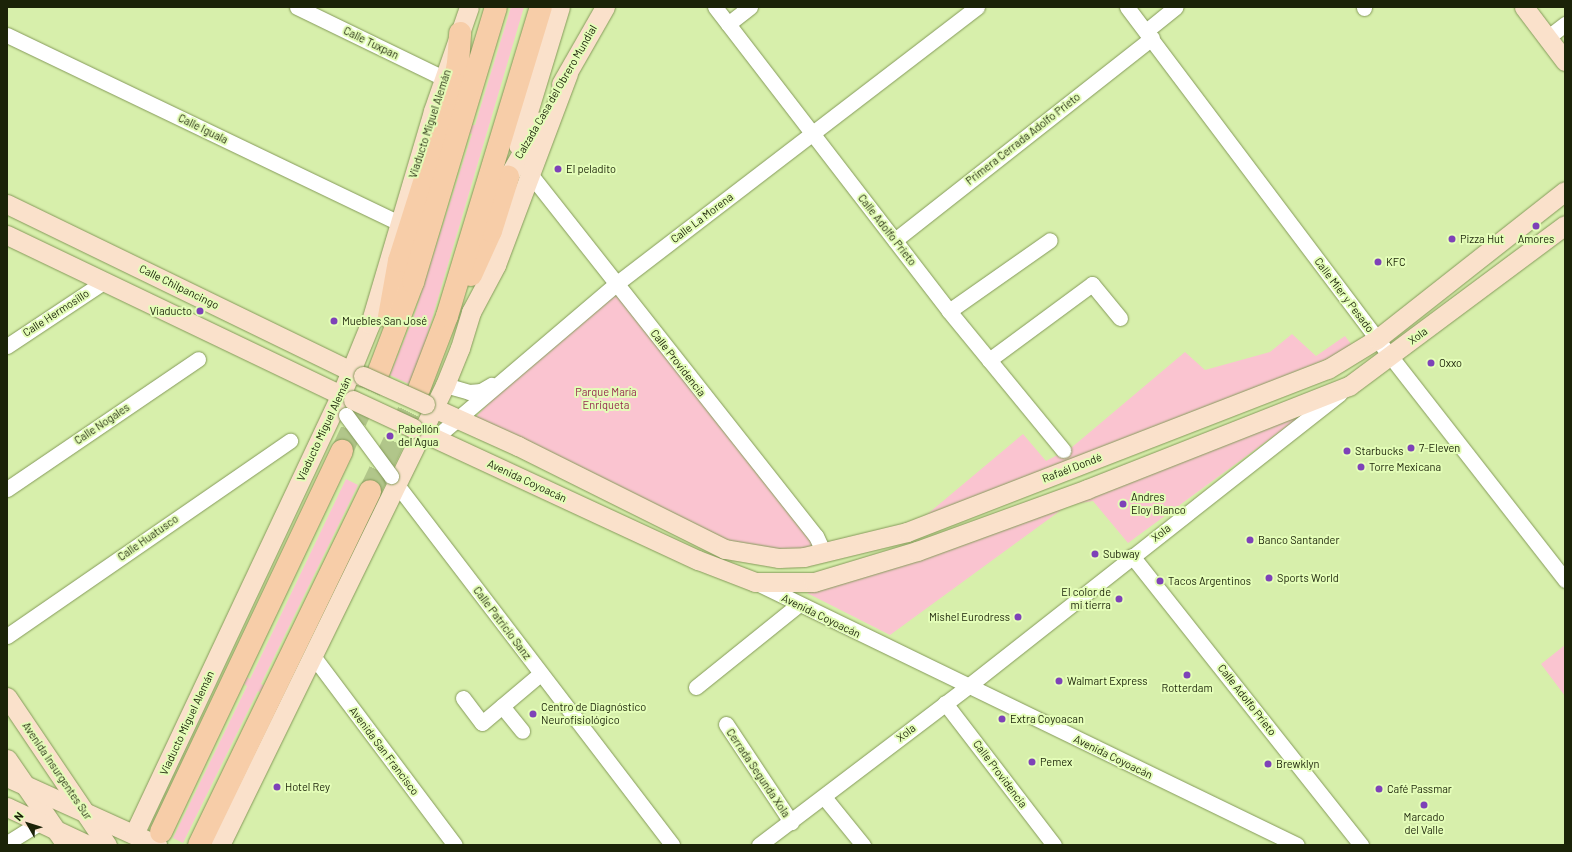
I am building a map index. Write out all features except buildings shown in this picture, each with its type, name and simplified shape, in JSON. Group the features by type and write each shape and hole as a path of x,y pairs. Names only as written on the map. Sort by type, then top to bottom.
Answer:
{"highway":[{"name":"Viaducto Miguel Alemán","path":"370,368 413,282 496,7"},
{"path":"426,400 447,316 541,7"},
{"path":"370,368 389,311 399,261 452,94 458,64 460,33"},
{"path":"447,316 486,244 508,177"},
{"name":"Viaducto Miguel Alemán","path":"159,838 342,451"},
{"path":"199,845 370,490"}],"main road":[{"name":"Viaducto Miguel Alemán","path":"134,834 347,403 370,368 379,299 400,223 469,7"},
{"path":"508,177 560,7"},
{"name":"Calzada Casa del Obrero Mundial","path":"508,177 605,7"},
{"path":"1524,7 1565,61"},
{"path":"220,845 313,656 394,480 423,433 426,400 445,385 460,348 470,312 496,265 568,73"},
{"name":"Xola","path":"1377,339 1565,191"},
{"name":"Calle Chilpancingo","path":"7,204 370,368"},
{"name":"Xola","path":"1349,386 1391,357 1565,225"},
{"path":"7,235 105,281 347,403"},
{"name":"Rafaél Dondé","path":"458,419 725,549 756,556 779,558 824,553 907,532 1328,369 1377,339"},
{"path":"370,368 458,419"},
{"path":"755,582 814,582 917,551 1087,489 1349,386"},
{"name":"Avenida Coyoacán","path":"347,403 423,433 698,560 755,582"},
{"name":"Avenida Insurgentes Sur","path":"7,697 107,845"},
{"path":"7,759 25,786 48,826 66,845"},
{"path":"7,777 134,834 159,838"},
{"path":"7,807 88,845"}],"street":[{"name":"Calle Tuxpan","path":"297,7 445,79"},
{"name":"Calle Adolfo Prieto","path":"715,7 949,311 1063,450"},
{"path":"728,24 750,7"},
{"name":"Calle La Morena","path":"423,433 458,419 616,284 977,7"},
{"name":"Calle Mier y Pesado","path":"1127,7 1149,34 1377,339 1565,580"},
{"name":"Primera Cerrada Adolfo Prieto","path":"895,240 1149,34 1176,7"},
{"path":"1547,38 1565,24"},
{"name":"Calle Iguala","path":"7,35 400,223"},
{"name":"Calle Providencia","path":"530,174 816,536 824,553"},
{"path":"949,311 1050,240"},
{"name":"Calle Hermosillo","path":"7,346 105,281"},
{"path":"989,360 1092,284 1120,318"},
{"name":"Calle Nogales","path":"7,489 198,359"},
{"path":"445,385 460,391 475,392 508,376"},
{"name":"Xola","path":"759,845 824,797 967,686 1349,386"},
{"name":"Calle Patricio Sanz","path":"347,403 394,480 540,674 672,845"},
{"name":"Calle Huatusco","path":"7,636 290,441"},
{"name":"Calle Adolfo Prieto","path":"1132,556 1355,842"},
{"name":"Avenida Coyoacán","path":"755,582 798,605 1297,845"},
{"path":"696,687 798,605"},
{"name":"Avenida San Francisco","path":"313,656 455,845"},
{"path":"463,698 482,723 540,674"},
{"name":"Calle Providencia","path":"945,703 1054,845"},
{"path":"502,706 522,731"},
{"name":"Cerrada Segunda Xola","path":"726,724 791,822"},
{"path":"824,797 863,845"},
{"path":"7,843 48,826"}],"green space":[{"path":"511,7 524,7 424,346 409,384 390,375 414,316 472,134 469,133 472,125 475,125"},
{"name":"Parque María Enriqueta","path":"616,288 818,548 788,551 714,538 474,419 500,391"},
{"path":"1292,334 1316,356 1345,336 1354,348 912,527 1023,434 1046,461 1071,448 1185,352 1205,370 1270,352"},
{"path":"1316,405 1128,543 1093,501 1068,505 890,635 807,593 1096,491"},
{"path":"346,479 358,485 261,684 265,686 261,693 258,691 183,843 173,838 247,686 244,684 247,677 250,679"},
{"path":"1565,645 1565,696 1541,664"}],"tunnel":[{"path":"342,451 379,371"},
{"path":"370,491 419,389"}],"place":[{"name":"El peladito","path":"558,169"},
{"name":"Amores","path":"1536,226"},
{"name":"Pizza Hut","path":"1452,239"},
{"name":"KFC","path":"1378,262"},
{"name":"Viaducto","path":"200,311"},
{"name":"Muebles San José","path":"334,321"},
{"name":"Oxxo","path":"1431,363"},
{"name":"Pabellón del Agua","path":"390,436"},
{"name":"7-Eleven","path":"1411,448"},
{"name":"Starbucks","path":"1347,451"},
{"name":"Torre Mexicana","path":"1361,467"},
{"name":"Andres Eloy Blanco","path":"1123,504"},
{"name":"Banco Santander","path":"1250,540"},
{"name":"Subway","path":"1095,554"},
{"name":"Sports World","path":"1269,578"},
{"name":"Tacos Argentinos","path":"1160,581"},
{"name":"El color de mi tierra","path":"1119,599"},
{"name":"Mishel Eurodress","path":"1018,617"},
{"name":"Rotterdam","path":"1187,675"},
{"name":"Walmart Express","path":"1059,681"},
{"name":"Centro de Diagnóstico Neurofisiológico","path":"533,714"},
{"name":"Extra Coyoacan","path":"1002,719"},
{"name":"Pemex","path":"1032,762"},
{"name":"Brewklyn","path":"1268,764"},
{"name":"Hotel Rey","path":"277,787"},
{"name":"Café Passmar","path":"1379,789"},
{"name":"Marcado del Valle","path":"1424,805"}]}
